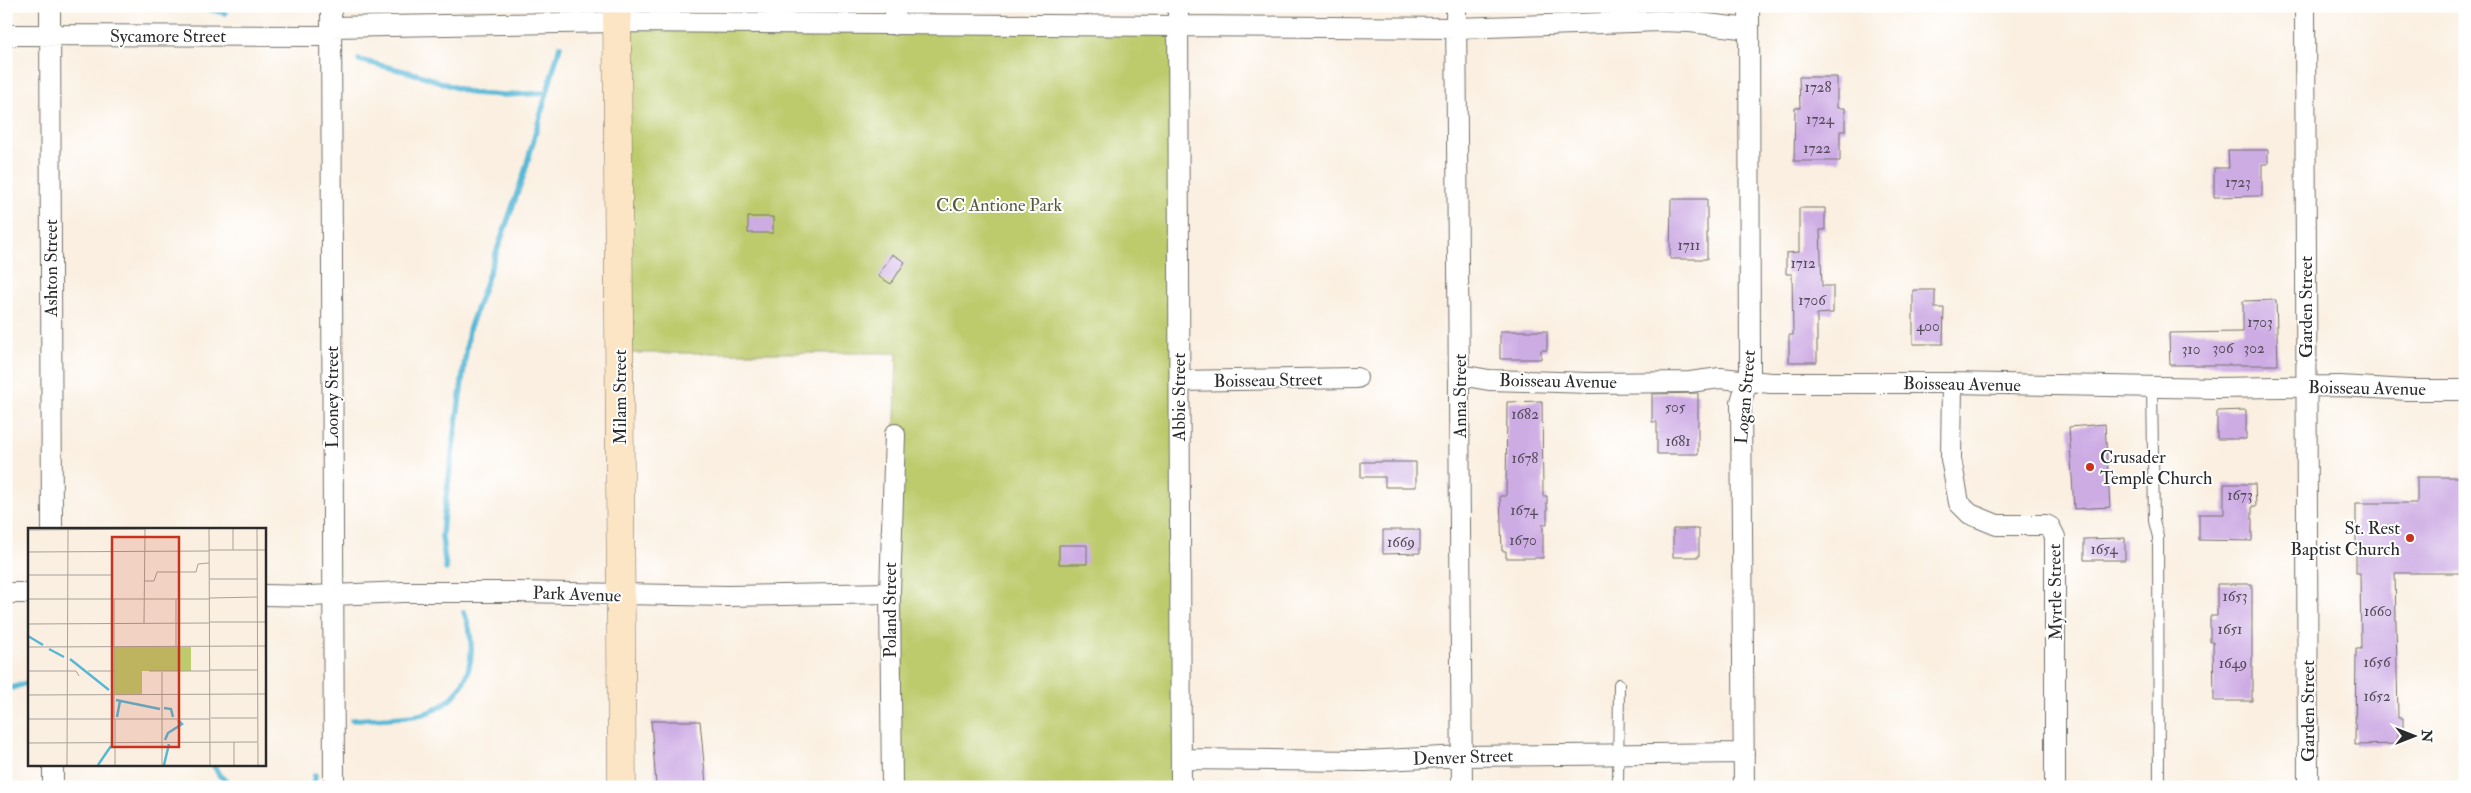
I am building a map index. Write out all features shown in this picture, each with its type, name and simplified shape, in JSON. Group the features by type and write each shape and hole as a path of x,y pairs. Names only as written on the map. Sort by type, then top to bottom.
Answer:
{"street":[{"name":"Ashton Street","path":"50,6 52,528"},
{"name":"Looney Street","path":"330,6 334,787"},
{"name":"Anna Street","path":"1456,6 1462,787"},
{"path":"1749,6 1757,6"},
{"name":"Logan Street","path":"1744,787 1740,490 1741,402 1750,371 1749,6"},
{"name":"Garden Street","path":"2305,6 2308,787"},
{"name":"Sycamore Street","path":"6,35 331,32 617,14 1178,16 1456,28 1660,21 1690,22 1749,29"},
{"name":"Milam Street","path":"617,14 622,787"},
{"name":"Abbie Street","path":"1178,16 1181,787"},
{"name":"Boisseau Avenue","path":"1460,375 1518,381 1690,382 1720,378 1746,381 2465,390"},
{"name":"Boisseau Street","path":"1179,381 1357,378"},
{"name":"Myrtle Street","path":"1952,384 1951,459 1959,503 1970,514 1997,525 2046,525 2050,527 2055,537 2055,787"},
{"name":"Poland Street","path":"892,787 890,593 895,434"},
{"name":"Park Avenue","path":"265,595 333,596 404,592 509,592 621,596 890,593"},
{"path":"6,593 28,593"},
{"name":"Denver Street","path":"1181,759 1365,762 1462,756 1744,753"},
{"path":"53,766 53,787"}],"lane":[{"path":"2152,387 2154,521 2158,537 2159,787"},
{"path":"1618,787 1619,684"}],"green space":[{"name":"C.C Antione Park","path":"617,22 1178,25 1181,787 892,787 890,593 897,353 619,353"}],"building":[{"path":"1799,77 1837,77 1837,108 1845,108 1845,131 1840,131 1840,161 1794,161 1795,108 1800,108"},
{"path":"2228,150 2268,150 2268,164 2262,164 2262,196 2214,197 2214,168 2229,168"},
{"path":"1671,199 1707,199 1707,259 1670,259"},
{"path":"1799,208 1825,208 1825,230 1820,230 1822,286 1833,286 1833,313 1817,314 1817,362 1789,362 1789,335 1793,335 1792,274 1786,274 1786,253 1799,252"},
{"path":"748,217 773,217 773,233 748,233"},
{"path":"892,254 905,262 891,284 878,276"},
{"path":"1913,290 1935,290 1935,308 1944,308 1943,344 1913,344"},
{"path":"2276,300 2278,365 2170,365 2169,333 2243,332 2243,301"},
{"path":"1500,331 1547,331 1547,350 1541,350 1541,359 1500,359"},
{"path":"1698,393 1698,454 1657,454 1657,422 1652,422 1652,394"},
{"path":"1542,401 1543,496 1547,496 1547,524 1543,524 1543,558 1506,558 1506,551 1502,551 1500,496 1506,496 1507,402"},
{"path":"2246,410 2246,439 2217,439 2217,411"},
{"name":"Crusader Temple Church","path":"2105,424 2110,507 2074,509 2069,427"},
{"path":"1361,462 1416,462 1416,487 1385,487 1385,477 1361,477"},
{"path":"2417,477 2465,477 2465,573 2395,573 2398,718 2403,718 2403,733 2398,733 2398,744 2355,745 2356,649 2361,649 2360,573 2356,573 2356,503 2417,503"},
{"path":"2224,484 2255,484 2256,506 2252,506 2252,541 2199,540 2199,514 2224,514"},
{"path":"1673,529 1699,529 1699,557 1673,557"},
{"path":"1383,530 1420,530 1420,553 1383,554"},
{"path":"2125,538 2125,560 2084,560 2084,539"},
{"path":"1059,545 1087,545 1087,564 1059,564"},
{"path":"2217,584 2252,584 2252,701 2214,701 2213,642 2210,642 2210,616 2217,616"},
{"path":"651,721 700,721 706,784 656,785"}],"waterway":[{"path":"197,6 225,13"},
{"path":"446,569 442,537 443,521 469,330 524,174 560,46"},
{"path":"359,60 420,75 471,93 504,95 547,93"},
{"path":"352,720 422,714 443,704 455,695 463,683 471,656 469,627 464,612"},
{"path":"6,687 12,688 28,682"},
{"path":"214,766 219,775 232,787"},
{"path":"313,787 315,775"}],"place":[{"name":"Crusader Temple Church","path":"2090,467"},
{"name":"St. Rest Baptist Church","path":"2410,538"}]}
